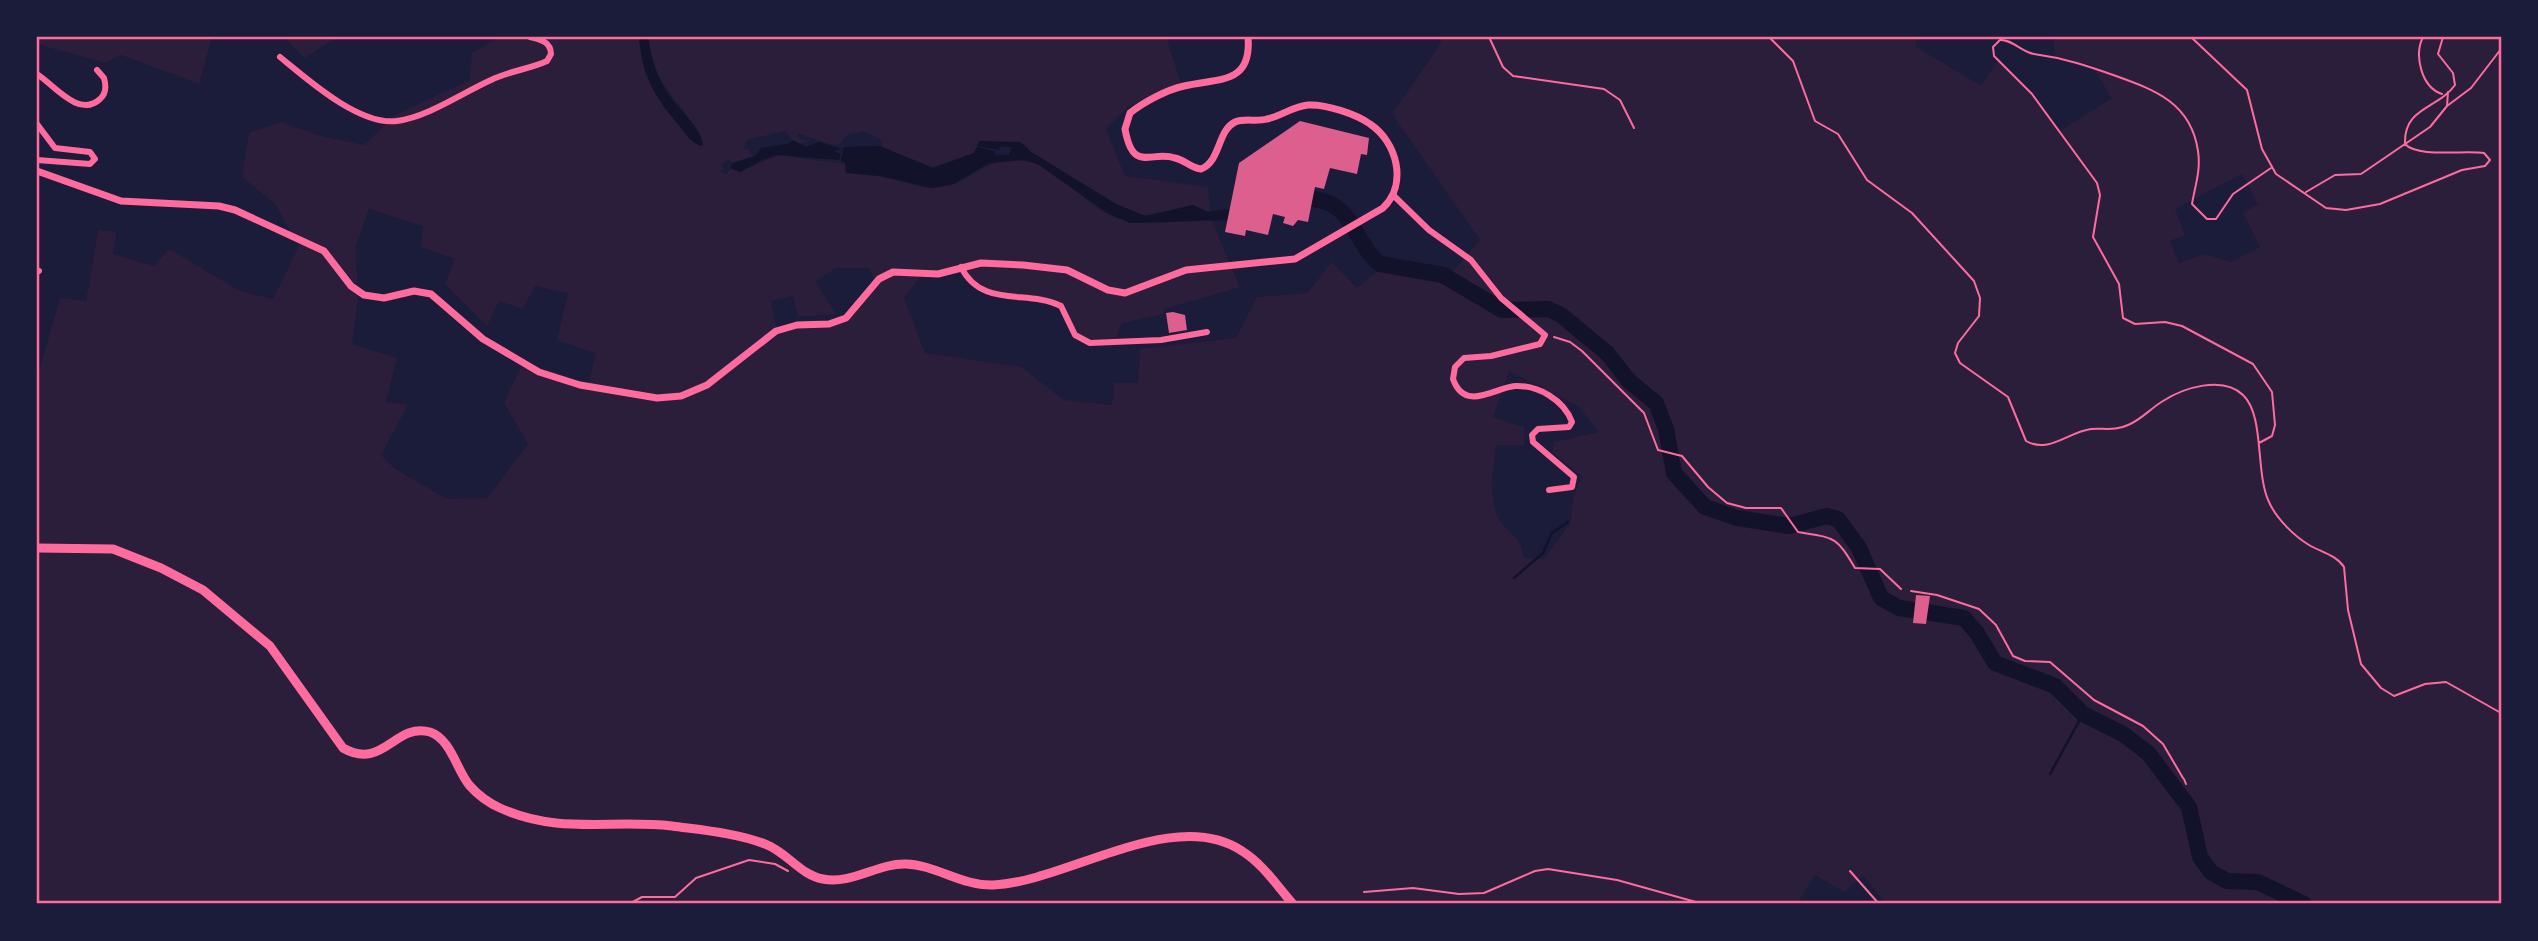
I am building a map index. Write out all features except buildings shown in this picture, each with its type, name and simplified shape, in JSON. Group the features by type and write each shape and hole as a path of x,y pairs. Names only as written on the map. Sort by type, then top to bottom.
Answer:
{"main road":[{"path":"37,548 113,549 193,584 270,646 343,748 355,755 368,756 409,733 419,730 433,733 446,745 469,785 481,797 529,819 587,827 670,826 746,839 766,844 808,873 825,880 902,864 918,865 969,882 990,885 1018,882 1160,841 1198,836 1224,841 1248,855 1293,904"}],"street":[{"path":"280,57 334,99 374,118 394,121 417,114 511,71 547,61 551,54 550,47 541,39 530,37"},
{"path":"37,171 121,201 219,206 235,210 272,230 320,248 332,258 351,286 363,295 384,298 414,291 431,294 483,339 533,369 580,385 653,398 681,396 707,385 776,331 797,325 829,324 846,318 859,307 876,282 889,273 904,270 938,274 986,263 1059,268 1080,275 1108,290 1125,293 1186,270 1291,261 1370,217 1386,205 1393,195 1397,167 1380,133 1361,119 1316,106 1298,107 1267,119 1236,122 1204,168 1194,167 1173,157 1146,159 1136,155 1125,129 1130,113 1172,90 1228,78 1239,72 1247,61 1248,37"},
{"path":"37,74 71,101 88,105 101,99 105,91 104,78 97,70"},
{"path":"37,124 55,148 90,152 95,159 90,164 37,160"},
{"path":"1393,195 1429,230 1471,260 1507,304 1550,337 1540,344 1492,356 1464,358 1454,372 1454,383 1463,391 1479,397 1513,386 1537,390 1559,404 1571,418 1572,424 1568,427 1538,429 1532,435 1533,442 1574,477 1571,488 1549,490"},
{"path":"961,267 971,283 984,291 1059,305 1065,309 1075,335 1087,343 1161,340 1207,332"}],"path":[{"path":"1489,37 1503,67 1510,74 1526,80 1557,80 1604,89 1619,97 1634,128"},
{"path":"1769,37 1793,61 1815,121 1838,134 1867,180 1912,213 1974,281 1980,298 1979,316 1958,343 1955,352 1957,359 2008,397 2026,441 2034,446 2048,445 2089,429 2113,429 2129,425 2176,394 2215,385 2234,388 2245,397 2258,444 2263,488 2273,509 2305,542 2334,557 2344,567 2348,610 2361,664 2367,674 2394,696 2425,684 2446,682 2501,713"},
{"path":"2191,37 2247,90 2262,149 2271,168 2284,182 2305,192 2329,209 2360,208 2402,197 2467,168 2485,166 2490,160 2482,152 2423,151 2410,149 2405,144 2405,131 2411,118 2448,92"},
{"path":"2423,37 2418,51 2421,65 2431,87 2443,94"},
{"path":"2443,37 2438,54 2455,81 2448,92 2447,106"},
{"path":"2258,444 2270,439 2275,425 2270,386 2253,363 2182,326 2135,324 2123,318 2119,284 2093,237 2100,195 2097,183 2028,90 1994,56 1992,50 1997,42 2006,40 2030,53 2085,63 2147,86 2165,97 2181,114 2197,145 2199,169 2192,204 2207,219 2217,218 2233,194 2271,168"},
{"path":"2305,192 2335,175 2361,174 2430,127 2447,106 2471,88 2501,49"},
{"path":"1550,337 1570,342 1583,351 1644,413 1661,452 1677,454 1708,488 1727,503 1746,509 1776,507 1783,510 1798,532 1824,536 1839,542 1858,569 1881,570 1901,589"},
{"path":"1911,591 1978,608 1996,625 2011,654 2023,660 2043,659 2060,668 2091,698 2137,722 2170,754 2186,784"},
{"path":"629,904 642,897 674,897 696,878 749,860 775,864 794,875"},
{"path":"1364,892 1413,888 1459,894 1484,893 1535,871 1548,869 1617,880 1703,904"},
{"path":"1850,871 1879,904"}],"shaded area":[{"path":"37,37 212,37 199,84 121,55 105,63 37,44"},
{"path":"283,37 337,37 305,58"},
{"path":"499,37 639,37 643,62 656,94 689,137 702,146 697,131 658,75 648,37 1166,37 1181,83 1128,107 1106,129 1125,176 1208,187 1210,212 1193,205 1152,216 1140,214 1116,204 1031,152 1024,144 980,141 974,153 936,168 883,148 881,140 864,131 847,135 840,144 832,145 797,133 800,139 811,141 796,144 785,131 747,140 744,149 748,148 753,156 733,163 729,160 721,164 724,169 719,172 727,174 730,168 740,172 778,155 845,164 846,173 884,177 934,188 963,180 1001,161 1026,161 1038,164 1058,176 1106,213 1131,222 1211,219 1240,287 1164,309 1164,314 1122,323 1114,342 1097,344 1077,337 1061,306 984,291 961,267 923,273 904,298 925,353 1021,367 1064,400 1112,405 1114,383 1138,383 1140,349 1236,338 1257,297 1307,293 1332,262 1357,288 1389,262 1452,272 1480,240 1392,114 1441,43 1441,37 1918,37 1915,46 1981,86 1998,60 2028,90 2060,131 2112,98 2091,65 2055,56 2053,37 2501,37 2501,904 1886,904 1863,875 1844,892 1815,875 1797,904 37,904 37,378 60,298 86,301 98,230 116,232 113,254 154,266 169,249 240,291 273,299 299,246 275,204 242,177 249,133 281,122 325,137 364,145 395,115 470,80 472,53","holes":["2242,174 2258,204 2243,213 2260,247 2231,262 2205,254 2179,263 2170,241 2185,235 2175,209","369,209 423,226 421,247 455,259 445,284 487,326 499,301 523,309 535,286 568,293 557,340 596,353 588,386 522,364 504,403 528,444 487,498 447,499 394,468 381,455 408,405 386,402 397,358 352,344 358,300 356,246","836,268 868,268 876,282 841,321 777,331 771,301 793,296 798,317 836,314 816,282 811,285","1509,371 1578,406 1599,432 1554,442 1552,452 1582,477 1574,494 1570,524 1544,559 1524,558 1518,541 1497,514 1492,485 1496,445 1524,445 1524,427 1493,417"]},
{"path":"639,37 648,37 661,81 673,101 699,133 703,146 689,138 656,95 646,74"},
{"path":"793,140 806,147 819,142 842,149 833,151 841,154 839,160 778,155 740,172 730,168 733,163 755,156 761,148 788,144"},
{"path":"979,141 1020,142 1031,152 1116,204 1145,216 1193,205 1207,212 1230,209 1228,220 1130,223 1107,213 1039,165 1024,160 989,163 954,184 932,188 880,176 846,173 845,163 841,161 844,147 880,146 932,168 974,153 977,147 995,151 995,154 978,154 1009,155 1012,147 1000,146 999,150 977,146"}],"waterway":[{"path":"1313,199 1327,202 1337,208 1380,264 1443,275 1502,310 1548,309 1561,315 1607,353 1629,381 1656,403 1666,429 1674,473 1705,507 1737,518 1789,526 1827,516 1838,519 1859,548 1881,598 1899,608 1964,618 1977,633 1995,663 2055,686 2083,714 2123,734 2148,753 2189,807 2200,857 2211,872 2227,881 2258,882 2304,904"},
{"path":"1514,578 1543,553 1552,533 1568,522"},
{"path":"2050,774 2083,714"}]}
